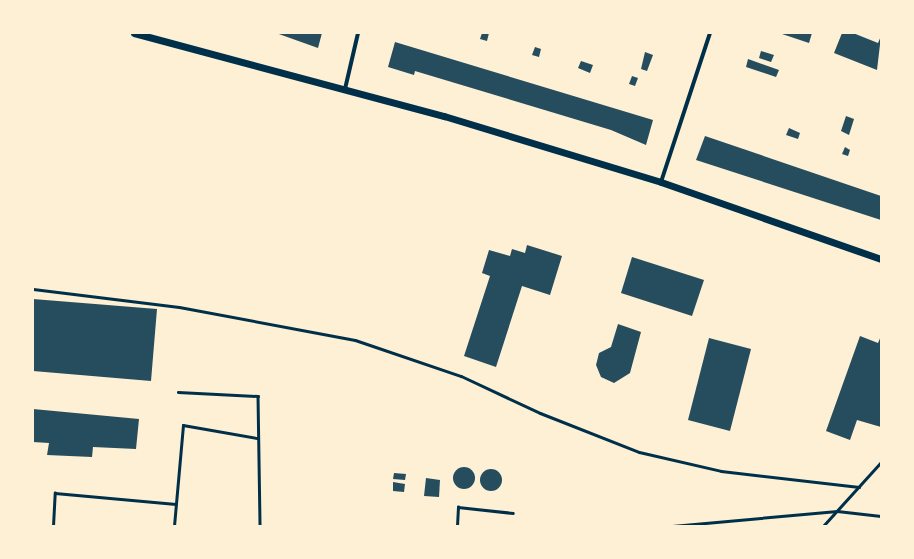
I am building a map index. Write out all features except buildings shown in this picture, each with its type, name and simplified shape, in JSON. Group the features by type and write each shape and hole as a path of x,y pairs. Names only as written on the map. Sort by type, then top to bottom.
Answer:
{"street":[{"path":"134,33 345,89 662,182 881,259"},
{"path":"345,89 358,33"},
{"path":"662,182 710,33"}],"lane":[{"path":"33,289 179,307 355,340 461,376 540,413 639,452 722,471 859,487"},
{"path":"823,526 881,462"},
{"path":"672,526 837,511 881,516"}],"path":[{"path":"178,392 258,396 257,438 260,526"},
{"path":"174,526 183,425 257,438"},
{"path":"53,526 55,493 176,504"},
{"path":"457,526 458,507 513,513"}]}
